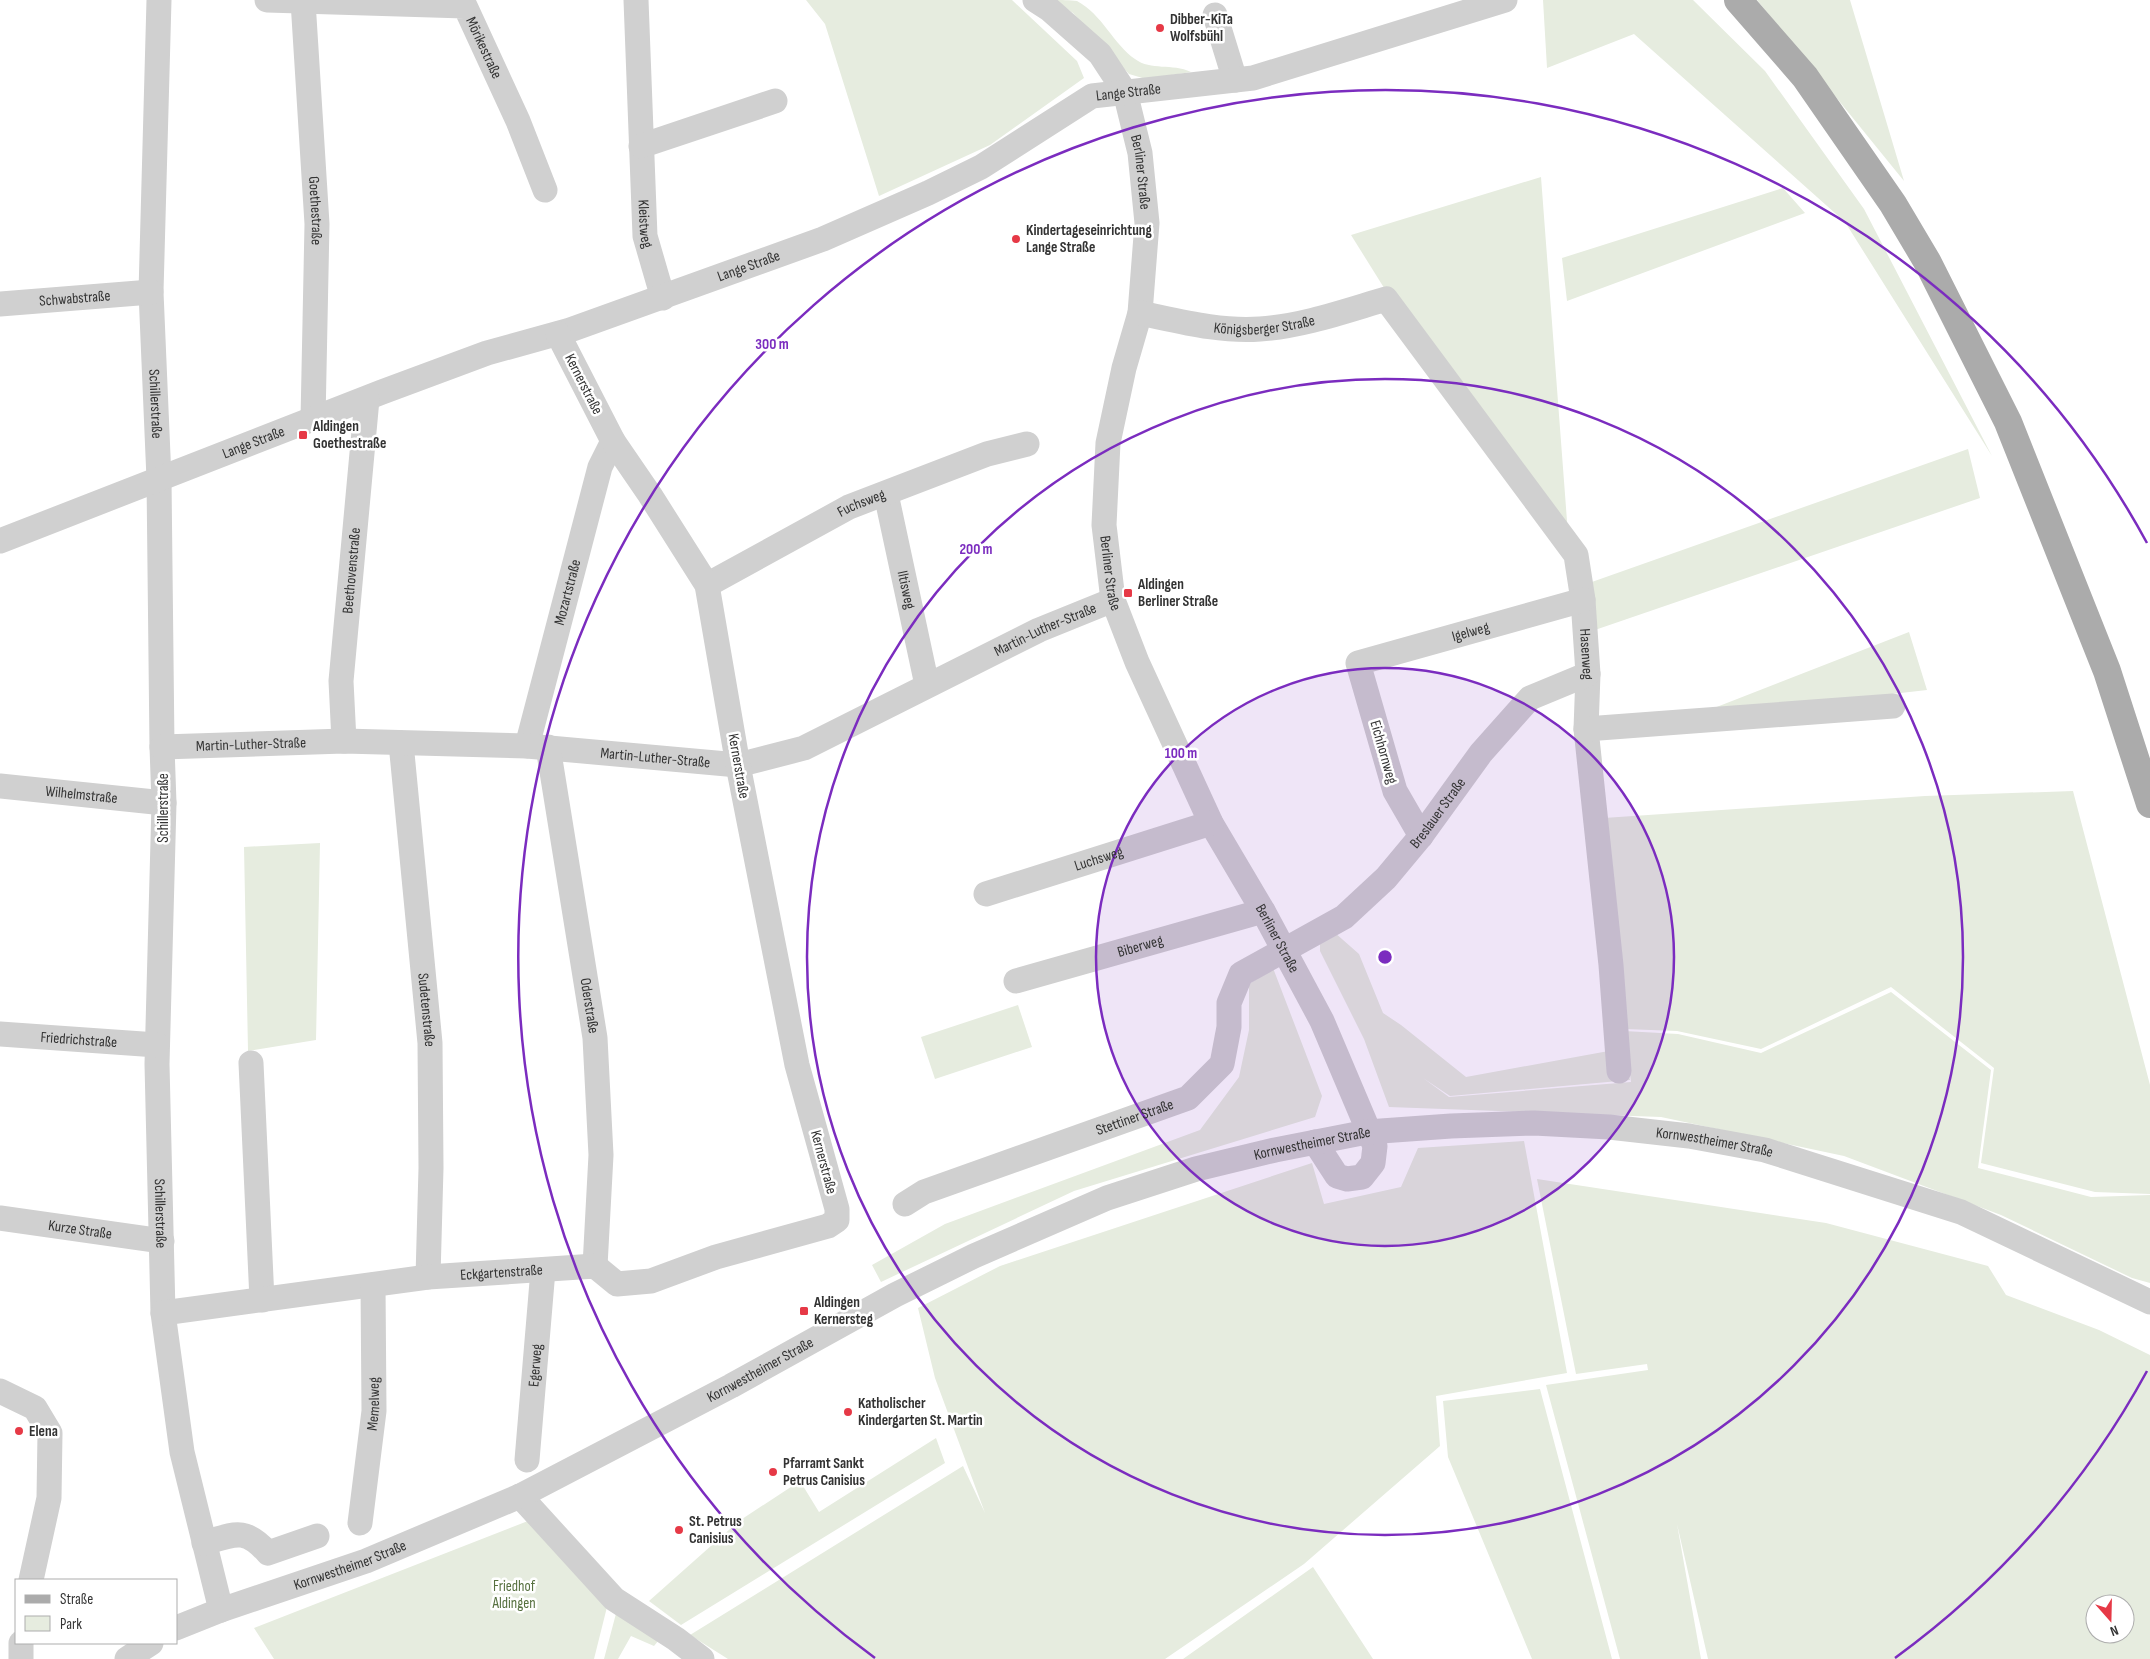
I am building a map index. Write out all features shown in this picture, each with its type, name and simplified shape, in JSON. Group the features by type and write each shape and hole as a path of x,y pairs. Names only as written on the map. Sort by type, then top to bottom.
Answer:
{"main road":[{"path":"1738,0 1805,77 1893,204 1932,272 2008,422 2107,671 2150,804"}],"street":[{"name":"Schillerstraße","path":"159,0 150,292 159,479 164,803 157,1045 164,1313 182,1452 221,1610"},
{"name":"Mörikestraße","path":"267,0 465,3 518,121 545,190"},
{"name":"Kleistweg","path":"636,0 645,236 663,298"},
{"name":"Berliner Straße","path":"1035,0 1100,54 1124,92 1140,153 1147,223 1140,313 1124,368 1108,443 1104,525 1113,600 1137,662 1211,823 1263,911 1322,1021 1367,1132 1375,1146 1373,1163 1362,1177 1347,1179 1338,1176 1315,1142"},
{"name":"Goethestraße","path":"303,1 317,224 313,420"},
{"name":"Lange Straße","path":"0,541 487,353 558,334 663,298 823,239 928,193 981,167 1092,96 1253,78 1497,1"},
{"path":"1215,15 1235,80"},
{"path":"641,146 775,102"},
{"name":"Schwabstraße","path":"0,304 150,292"},
{"name":"Königsberger Straße","path":"1140,313 1213,328 1260,329 1298,324 1386,300"},
{"name":"Hasenweg","path":"1386,300 1576,555 1583,600 1588,674 1586,728 1611,966 1619,1071"},
{"name":"Kernerstraße","path":"558,334 613,441 707,585 738,765 797,1065 837,1209 837,1220 828,1226 716,1257 650,1281 617,1284 595,1266"},
{"name":"Beethovenstraße","path":"344,741 341,681 367,399"},
{"name":"Mozartstraße","path":"538,747 600,467 613,441"},
{"name":"Fuchsweg","path":"707,585 849,507 987,454 1027,444"},
{"name":"Iltisweg","path":"886,494 927,685"},
{"name":"Martin-Luther-Straße","path":"162,747 344,741 538,747 738,765 804,748 1039,630 1113,600"},
{"name":"Igelweg","path":"1358,663 1583,600"},
{"name":"Eichhornweg","path":"1358,663 1395,792 1421,836"},
{"name":"Breslauer Straße","path":"1283,949 1344,917 1386,878 1421,836 1481,753 1530,698 1588,674"},
{"path":"1586,728 1892,706"},
{"name":"Sudetenstraße","path":"400,743 430,1043 431,1168 428,1277"},
{"name":"Oderstraße","path":"538,747 595,1038 601,1155 595,1266"},
{"name":"Wilhelmstraße","path":"0,786 164,803"},
{"name":"Luchsweg","path":"986,894 1211,823"},
{"name":"Biberweg","path":"1016,981 1263,911"},
{"name":"Stettiner Straße","path":"905,1204 924,1192 1188,1098 1222,1064 1230,1027 1229,1003 1241,974 1283,949"},
{"name":"Friedrichstraße","path":"0,1034 157,1045"},
{"path":"251,1064 262,1300"},
{"name":"Kornwestheimer Straße","path":"178,1627 221,1610 366,1561 520,1496 731,1386 895,1295 974,1256 1107,1198 1196,1169 1367,1132 1451,1126 1553,1124 1609,1127 1689,1136 1765,1150 1961,1212 2150,1302"},
{"name":"Kurze Straße","path":"0,1218 162,1241"},
{"name":"Eckgartenstraße","path":"164,1313 428,1277 595,1266"},
{"name":"Egerweg","path":"527,1460 543,1270"},
{"name":"Memelweg","path":"360,1523 374,1411 374,1285"},
{"path":"0,1391 35,1408 50,1433 49,1498 31,1579"},
{"path":"520,1496 614,1599 676,1639 702,1659"},
{"path":"204,1543 244,1534 256,1539 268,1552 316,1536"},
{"path":"21,1644 21,1659"},
{"path":"127,1659 150,1644"}],"green space":[{"path":"806,0 1012,0 1077,61 1084,78 990,145 879,196 825,24"},
{"path":"1054,0 1077,1 1086,7 1101,21 1121,46 1141,63 1184,69 1191,72 1146,79 1129,74 1073,13"},
{"path":"1543,0 1693,0 1765,71 1864,209 1992,456 1845,222 1634,34 1547,68"},
{"path":"1757,0 1850,0 1904,181"},
{"path":"1541,177 1568,534 1386,291 1351,235"},
{"path":"1783,188 1805,213 1567,301 1562,258"},
{"path":"1968,449 1980,498 1592,631 1589,583"},
{"path":"1909,632 1927,690 1691,717"},
{"path":"2073,791 2150,1085 2150,1194 2095,1192 1981,1163 1994,1068 1891,987 1761,1049 1677,1031 1625,1029 1604,818 1925,796"},
{"path":"320,843 316,1040 248,1051 244,847"},
{"path":"1334,932 1359,954 1383,1013 1466,1077 1625,1048 1630,1080 1450,1096 1423,1078 1449,1097 1631,1082 1624,1031 1678,1034 1761,1053 1891,992 1991,1070 1978,1168 2091,1197 2150,1195 2150,1283 2132,1278 2001,1215 1844,1156 1661,1117 1389,1107 1364,1039 1320,951 1320,940"},
{"path":"1273,968 1322,1096 1315,1117 1074,1191 881,1282 872,1265 945,1224 1200,1130 1239,1077 1249,1030 1249,984"},
{"path":"1018,1005 1032,1047 935,1079 921,1037"},
{"path":"1524,1141 1567,1373 1436,1396 1440,1446 1304,1564 1165,1659 728,1659 690,1635 963,1466 985,1513 935,1378 918,1308 1000,1266 1312,1163 1324,1204 1401,1187 1418,1148"},
{"path":"1537,1179 1826,1223 1988,1266 2006,1295 2099,1330 2150,1355 2150,1659 1708,1659 1677,1524 1701,1659 1620,1659 1546,1385 1648,1370 1647,1364 1576,1374"},
{"path":"1540,1389 1612,1659 1532,1659 1448,1457 1443,1401"},
{"path":"936,1438 945,1463 681,1625 649,1601 739,1521 800,1481 819,1512"},
{"name":"Friedhof Aldingen","path":"533,1519 608,1603 594,1659 274,1659 254,1628"},
{"path":"1313,1567 1373,1659 1183,1659"},
{"path":"618,1606 663,1635 654,1646 631,1636 618,1659 604,1659"}],"place":[{"name":"Dibber-KiTa Wolfsbühl","path":"1160,28"},
{"name":"Kindertageseinrichtung Lange Straße","path":"1016,239"},
{"name":"Aldingen Goethestraße","path":"303,435"},
{"name":"Aldingen Berliner Straße","path":"1128,593"},
{"name":"Aldingen Kernersteg","path":"804,1311"},
{"name":"Katholischer Kindergarten St. Martin","path":"848,1412"},
{"name":"Elena","path":"19,1431"},
{"name":"Pfarramt Sankt Petrus Canisius","path":"773,1472"},
{"name":"St. Petrus Canisius","path":"679,1530"}]}
